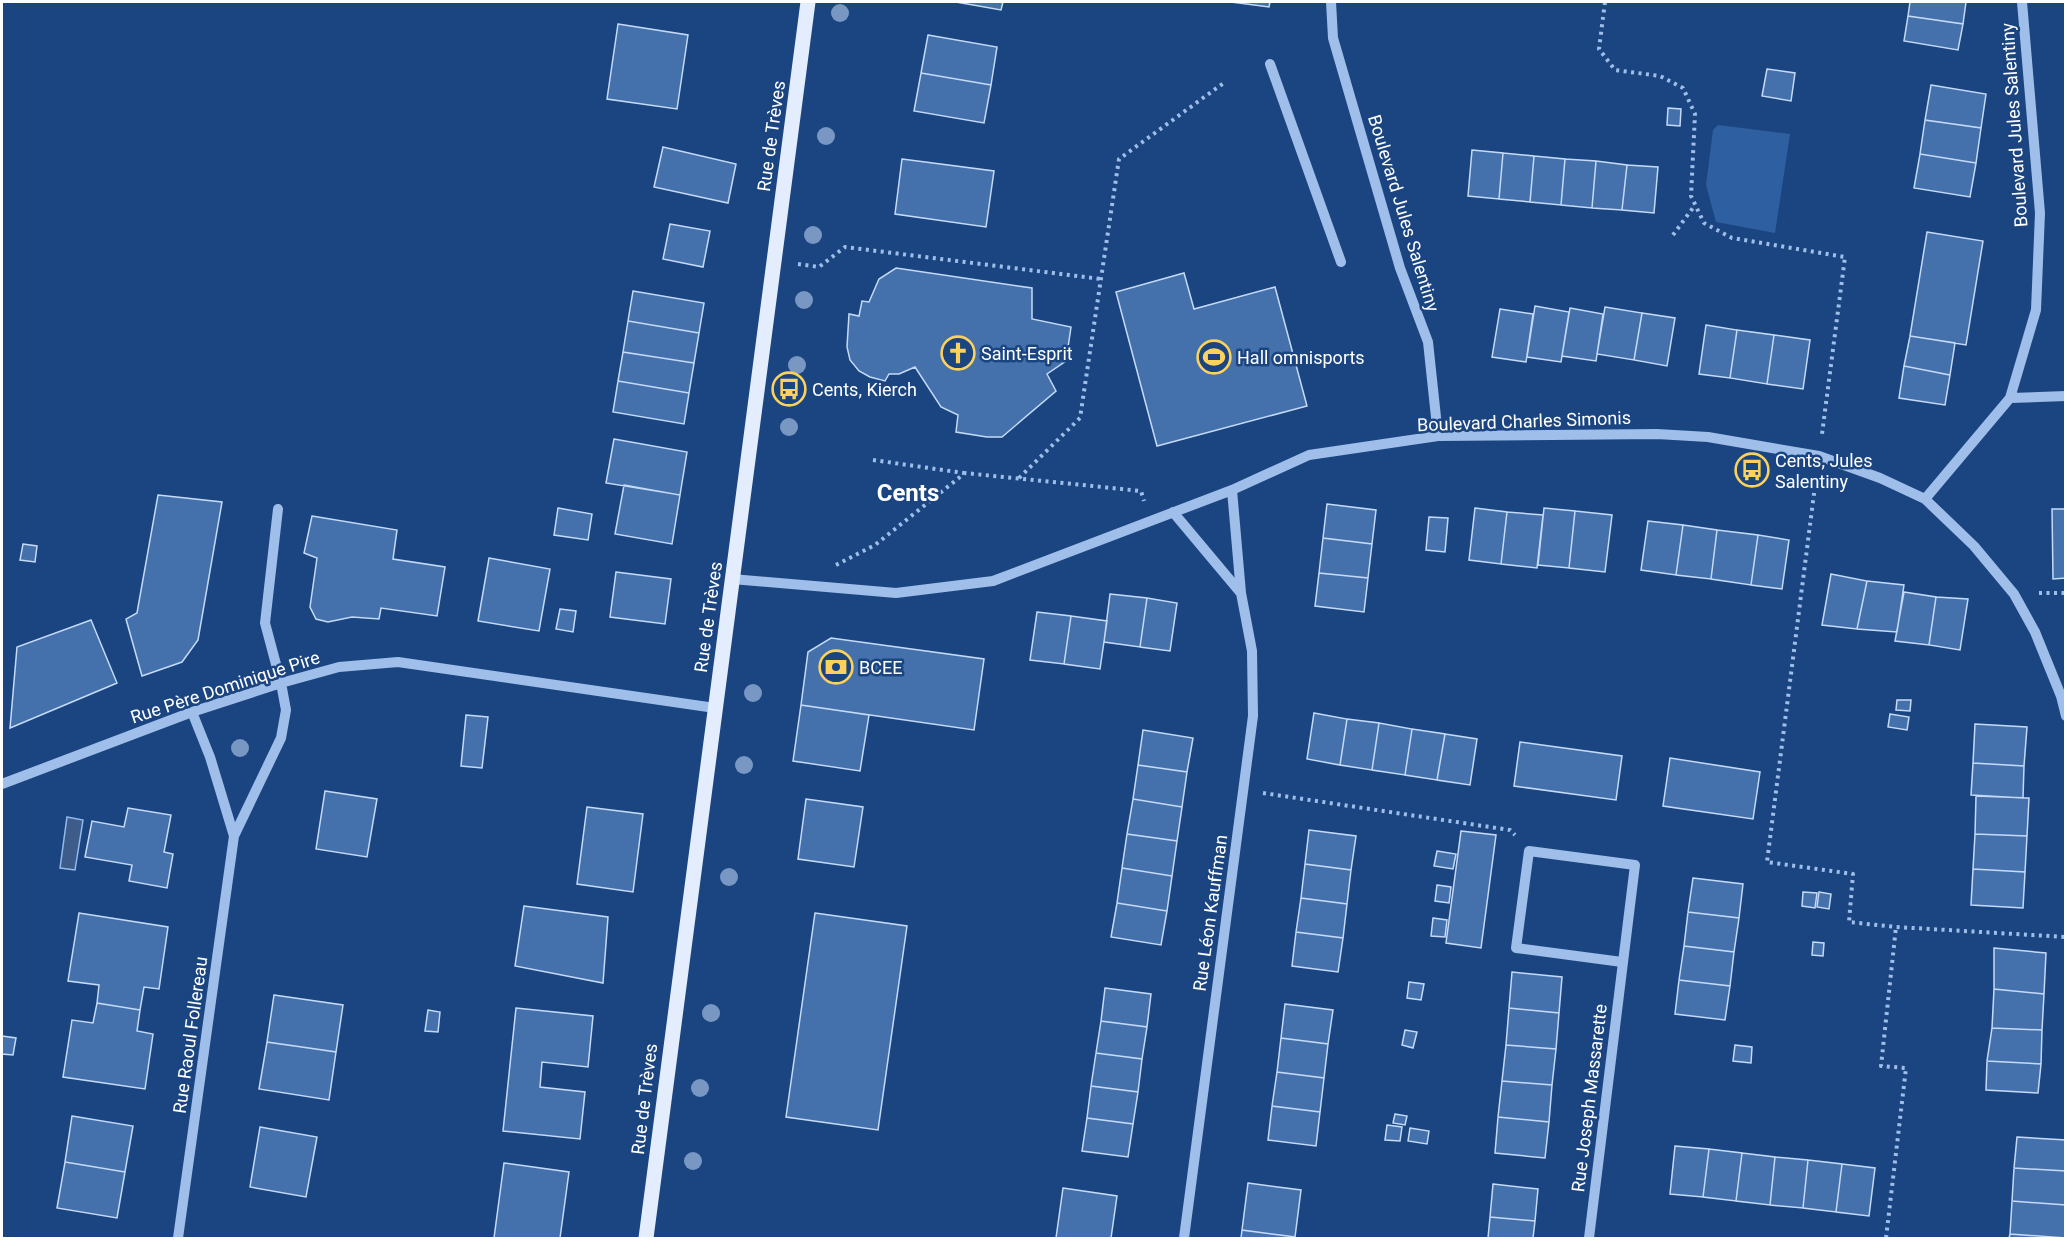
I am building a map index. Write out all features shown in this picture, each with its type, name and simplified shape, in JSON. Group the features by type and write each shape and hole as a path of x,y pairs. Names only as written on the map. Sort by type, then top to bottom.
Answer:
{"main road":[{"name":"Rue de Trèves","path":"646,1239 808,2"}],"street":[{"name":"Boulevard Jules Salentiny","path":"1331,2 1333,38 1400,268 1428,342 1438,436"},
{"name":"Boulevard Jules Salentiny","path":"1925,499 2010,398 2036,310 2040,213 2022,2"},
{"path":"1270,64 1341,262"},
{"path":"2010,398 2066,396"},
{"name":"Boulevard Charles Simonis","path":"732,579 896,593 993,580 1232,490 1309,455 1438,436 1657,434 1708,437 1819,456 1880,478 1925,499 1974,546 2014,594 2035,632 2061,696 2066,716"},
{"name":"Rue Léon Kauffman","path":"1184,1239 1253,716 1252,651 1241,593 1232,490"},
{"name":"Rue Raoul Follereau","path":"178,1239 234,836 281,738 286,710 265,622 278,509"},
{"name":"Rue Léon Kauffman","path":"1173,512 1241,593"},
{"name":"Rue Père Dominique Pire","path":"2,784 192,712 339,667 398,662 715,708"},
{"name":"Rue Raoul Follereau","path":"192,712 210,757 234,836"},
{"path":"1529,851 1516,948 1622,962"},
{"name":"Rue Joseph Massarette","path":"1529,851 1635,865 1589,1239"}],"path":[{"path":"1605,2 1599,49 1615,70 1660,75 1683,88 1695,114 1691,196 1704,223 1732,238 1845,257 1767,862 1853,874 1849,922 2066,937"},
{"path":"1018,478 1080,418 1119,159 1225,82"},
{"path":"1672,235 1695,205"},
{"path":"774,261 819,267 845,247 1101,279"},
{"path":"873,460 964,474 1141,491 1150,519"},
{"path":"875,545 964,474"},
{"path":"1243,790 1510,830 1529,851"},
{"path":"1886,1239 1906,1068 1881,1066 1896,927"}],"shaded area":[{"path":"1718,125 1790,134 1775,233 1716,222 1706,185 1713,130"},
{"path":"67,817 83,820 75,870 60,868"}],"building":[{"path":"956,2 1003,2 1001,10"},
{"path":"1231,2 1270,2 1269,7"},
{"path":"1910,2 1966,2 1963,24 1908,16"},
{"path":"1908,16 1963,24 1958,50 1904,41"},
{"path":"618,24 688,35 677,109 607,99"},
{"path":"928,35 997,47 991,85 921,73"},
{"path":"1767,69 1795,73 1791,101 1762,96"},
{"path":"921,73 991,85 984,123 914,111"},
{"path":"1931,85 1986,94 1981,128 1925,120"},
{"path":"1668,108 1681,109 1680,126 1667,125"},
{"path":"1925,120 1981,128 1976,163 1920,154"},
{"path":"663,147 736,164 728,203 654,187"},
{"path":"1472,150 1503,153 1499,199 1468,196"},
{"path":"1503,153 1534,156 1530,202 1499,199"},
{"path":"1920,154 1976,163 1970,197 1914,188"},
{"path":"1534,156 1565,159 1561,205 1530,202"},
{"path":"902,159 994,171 986,227 895,214"},
{"path":"1565,159 1596,161 1592,208 1561,205"},
{"path":"1596,161 1627,165 1622,210 1592,208"},
{"path":"1627,165 1658,167 1654,213 1622,210"},
{"path":"670,224 710,231 703,267 663,259"},
{"path":"1927,232 1983,241 1966,345 1910,336"},
{"name":"Saint-Esprit","path":"896,268 1032,288 1032,319 1071,327 1066,361 1047,374 1056,391 1002,437 987,437 956,432 958,415 941,407 915,367 899,374 889,374 885,381 859,371 850,360 847,347 849,314 859,316 862,301 869,302 879,279"},
{"name":"Hall omnisports","path":"1184,273 1194,309 1275,287 1307,406 1157,446 1116,292"},
{"path":"633,291 704,303 699,333 628,321"},
{"path":"1535,306 1569,312 1561,362 1527,357"},
{"path":"1605,307 1642,313 1634,360 1597,354"},
{"path":"1570,308 1603,314 1596,361 1562,356"},
{"path":"1500,309 1533,314 1526,362 1492,357"},
{"path":"1642,313 1675,318 1667,366 1634,360"},
{"path":"628,321 699,333 694,363 623,352"},
{"path":"1706,325 1737,330 1730,378 1699,374"},
{"path":"1737,330 1774,335 1767,384 1730,378"},
{"path":"1774,335 1810,340 1803,389 1767,384"},
{"path":"1910,336 1955,343 1950,375 1904,366"},
{"path":"623,352 694,363 689,393 618,381"},
{"path":"1904,366 1950,375 1945,405 1899,398"},
{"path":"618,381 689,393 684,424 613,412"},
{"path":"614,439 687,452 680,495 606,483"},
{"path":"624,485 680,495 672,544 615,534"},
{"path":"158,495 222,502 198,640 182,662 142,676 126,619 137,613"},
{"path":"1327,504 1376,510 1372,544 1323,538"},
{"path":"558,508 592,514 588,540 554,535"},
{"path":"1475,508 1507,512 1501,564 1469,560"},
{"path":"1544,508 1575,511 1569,568 1538,565"},
{"path":"2052,509 2066,509 2066,578 2053,579"},
{"path":"1575,511 1612,515 1605,572 1569,568"},
{"path":"1507,512 1543,515 1537,568 1501,564"},
{"path":"312,516 397,530 393,559 445,567 437,616 381,608 379,619 352,617 328,622 316,619 310,607 317,558 304,553"},
{"path":"1429,517 1448,518 1445,552 1426,550"},
{"path":"1648,521 1683,525 1676,575 1641,570"},
{"path":"1683,525 1717,530 1711,579 1676,575"},
{"path":"1717,530 1758,535 1751,585 1711,579"},
{"path":"1758,535 1789,540 1782,589 1751,585"},
{"path":"1323,538 1372,544 1368,578 1319,573"},
{"path":"23,544 37,546 35,562 20,560"},
{"path":"489,558 550,569 539,631 478,621"},
{"path":"616,572 671,579 665,624 610,617"},
{"path":"1319,573 1368,578 1364,612 1315,606"},
{"path":"1831,574 1867,581 1857,629 1822,625"},
{"path":"1867,581 1904,585 1897,632 1857,629"},
{"path":"1904,592 1936,597 1929,645 1895,641"},
{"path":"1110,594 1147,598 1140,647 1104,642"},
{"path":"1936,597 1968,599 1960,650 1929,645"},
{"path":"1147,598 1177,603 1170,651 1140,647"},
{"path":"560,609 576,611 573,632 556,629"},
{"path":"1037,612 1071,616 1064,664 1030,660"},
{"path":"1071,616 1107,621 1100,669 1064,664"},
{"path":"91,620 117,683 10,728 17,647"},
{"path":"831,638 984,659 974,730 801,705 808,652"},
{"path":"1897,700 1911,700 1910,711 1896,710"},
{"path":"801,705 869,715 860,771 793,761"},
{"path":"1314,713 1347,719 1340,765 1307,759"},
{"path":"1890,714 1909,717 1907,730 1888,727"},
{"path":"466,715 488,717 482,768 461,766"},
{"path":"1347,719 1379,723 1372,770 1340,765"},
{"path":"1379,723 1412,729 1405,775 1372,770"},
{"path":"1975,724 2027,727 2024,766 1973,763"},
{"path":"1412,729 1445,734 1437,780 1405,775"},
{"path":"1143,730 1193,738 1187,772 1138,765"},
{"path":"1445,734 1477,739 1470,785 1437,780"},
{"path":"1520,742 1622,756 1616,800 1514,786"},
{"path":"1670,758 1760,772 1753,819 1663,806"},
{"path":"1973,763 2024,766 2023,798 1971,795"},
{"path":"1138,765 1187,772 1182,807 1133,799"},
{"path":"325,791 377,799 367,857 316,849"},
{"path":"1976,796 2029,798 2027,836 1975,834"},
{"path":"806,799 863,807 854,867 798,859"},
{"path":"1133,799 1182,807 1177,841 1127,834"},
{"path":"587,807 643,814 633,892 577,884"},
{"path":"128,808 171,815 164,852 173,854 167,888 129,881 132,865 85,857 92,821 124,827"},
{"path":"1309,830 1356,836 1351,870 1305,864"},
{"path":"1461,831 1496,835 1481,948 1446,943"},
{"path":"1127,834 1177,841 1172,876 1122,868"},
{"path":"1975,834 2027,836 2025,872 1973,869"},
{"path":"1437,851 1456,854 1453,869 1434,866"},
{"path":"1305,864 1351,870 1347,904 1301,898"},
{"path":"1122,868 1172,876 1167,911 1117,903"},
{"path":"1973,869 2025,872 2023,908 1971,905"},
{"path":"1693,878 1743,884 1739,918 1688,912"},
{"path":"1437,885 1451,887 1449,903 1435,901"},
{"path":"1803,892 1817,893 1815,908 1802,906"},
{"path":"1819,892 1831,894 1829,909 1817,907"},
{"path":"1301,898 1347,904 1343,938 1296,932"},
{"path":"1117,903 1167,911 1161,945 1111,937"},
{"path":"524,906 608,917 603,983 515,966"},
{"path":"1688,912 1739,918 1734,952 1684,946"},
{"path":"79,913 168,927 159,989 144,987 140,1010 97,1003 99,985 68,981"},
{"path":"815,913 907,926 878,1130 786,1117"},
{"path":"1433,918 1447,920 1445,937 1431,936"},
{"path":"1296,932 1343,938 1338,972 1292,966"},
{"path":"1813,942 1824,943 1823,956 1812,955"},
{"path":"1684,946 1734,952 1730,986 1679,980"},
{"path":"1994,948 2046,953 2044,994 1994,989"},
{"path":"1512,972 1562,977 1559,1013 1509,1008"},
{"path":"1679,980 1730,986 1725,1020 1675,1014"},
{"path":"1409,982 1424,984 1421,1000 1407,998"},
{"path":"1105,988 1151,994 1147,1027 1101,1021"},
{"path":"1994,989 2044,994 2042,1030 1992,1028"},
{"path":"274,995 343,1005 336,1052 267,1042"},
{"path":"97,1003 140,1010 137,1031 153,1034 145,1089 63,1077 72,1020 93,1023"},
{"path":"1285,1004 1333,1010 1328,1044 1281,1038"},
{"path":"516,1008 593,1016 588,1067 542,1062 540,1087 585,1092 580,1139 503,1131"},
{"path":"1509,1008 1559,1013 1556,1049 1506,1045"},
{"path":"428,1010 440,1012 438,1032 425,1031"},
{"path":"1101,1021 1147,1027 1142,1059 1096,1053"},
{"path":"1992,1028 2042,1030 2041,1064 1987,1061"},
{"path":"1405,1030 1417,1032 1413,1048 1402,1045"},
{"path":"2,1036 16,1038 13,1055 2,1054"},
{"path":"1281,1038 1328,1044 1324,1078 1277,1072"},
{"path":"267,1042 336,1052 329,1100 259,1089"},
{"path":"1506,1045 1556,1049 1552,1085 1502,1081"},
{"path":"1735,1045 1752,1047 1751,1063 1733,1061"},
{"path":"1096,1053 1142,1059 1138,1092 1091,1086"},
{"path":"1987,1061 2041,1064 2038,1093 1986,1090"},
{"path":"1277,1072 1324,1078 1320,1112 1272,1106"},
{"path":"1502,1081 1552,1085 1549,1122 1498,1117"},
{"path":"1091,1086 1138,1092 1133,1124 1087,1118"},
{"path":"1272,1106 1320,1112 1316,1146 1268,1140"},
{"path":"1395,1114 1407,1116 1405,1125 1393,1123"},
{"path":"72,1116 133,1126 125,1172 65,1162"},
{"path":"1498,1117 1549,1122 1545,1158 1495,1153"},
{"path":"1087,1118 1133,1124 1128,1157 1082,1151"},
{"path":"1387,1125 1402,1127 1400,1141 1385,1140"},
{"path":"260,1127 317,1137 306,1197 250,1187"},
{"path":"1410,1128 1429,1131 1427,1144 1408,1141"},
{"path":"2017,1137 2066,1140 2066,1171 2014,1168"},
{"path":"1675,1146 1709,1149 1703,1197 1670,1194"},
{"path":"1709,1149 1742,1153 1736,1201 1703,1197"},
{"path":"1742,1153 1775,1157 1770,1205 1736,1201"},
{"path":"1775,1157 1808,1160 1803,1208 1770,1205"},
{"path":"1808,1160 1842,1164 1836,1212 1803,1208"},
{"path":"65,1162 125,1172 117,1218 57,1208"},
{"path":"504,1163 569,1172 560,1238 494,1238"},
{"path":"1842,1164 1875,1168 1869,1216 1836,1212"},
{"path":"2014,1168 2066,1171 2066,1205 2012,1201"},
{"path":"1248,1183 1301,1190 1295,1237 1242,1230"},
{"path":"1493,1184 1538,1189 1535,1221 1490,1217"},
{"path":"1063,1188 1117,1196 1111,1238 1056,1238"},
{"path":"2012,1201 2066,1205 2066,1238 2010,1234"},
{"path":"1490,1217 1535,1221 1533,1238 1488,1238"},
{"path":"1242,1230 1295,1237 1295,1238 1241,1238"},
{"path":"2010,1234 2066,1238 2009,1238"}],"place":[{"name":"Saint-Esprit","path":"958,353"},
{"name":"Hall omnisports","path":"1214,357"},
{"name":"Cents, Kierch","path":"789,389"},
{"name":"Cents, Jules Salentiny","path":"1752,470"},
{"name":"BCEE","path":"836,667"}],"district":[{"name":"Cents","path":"908,493"}]}
